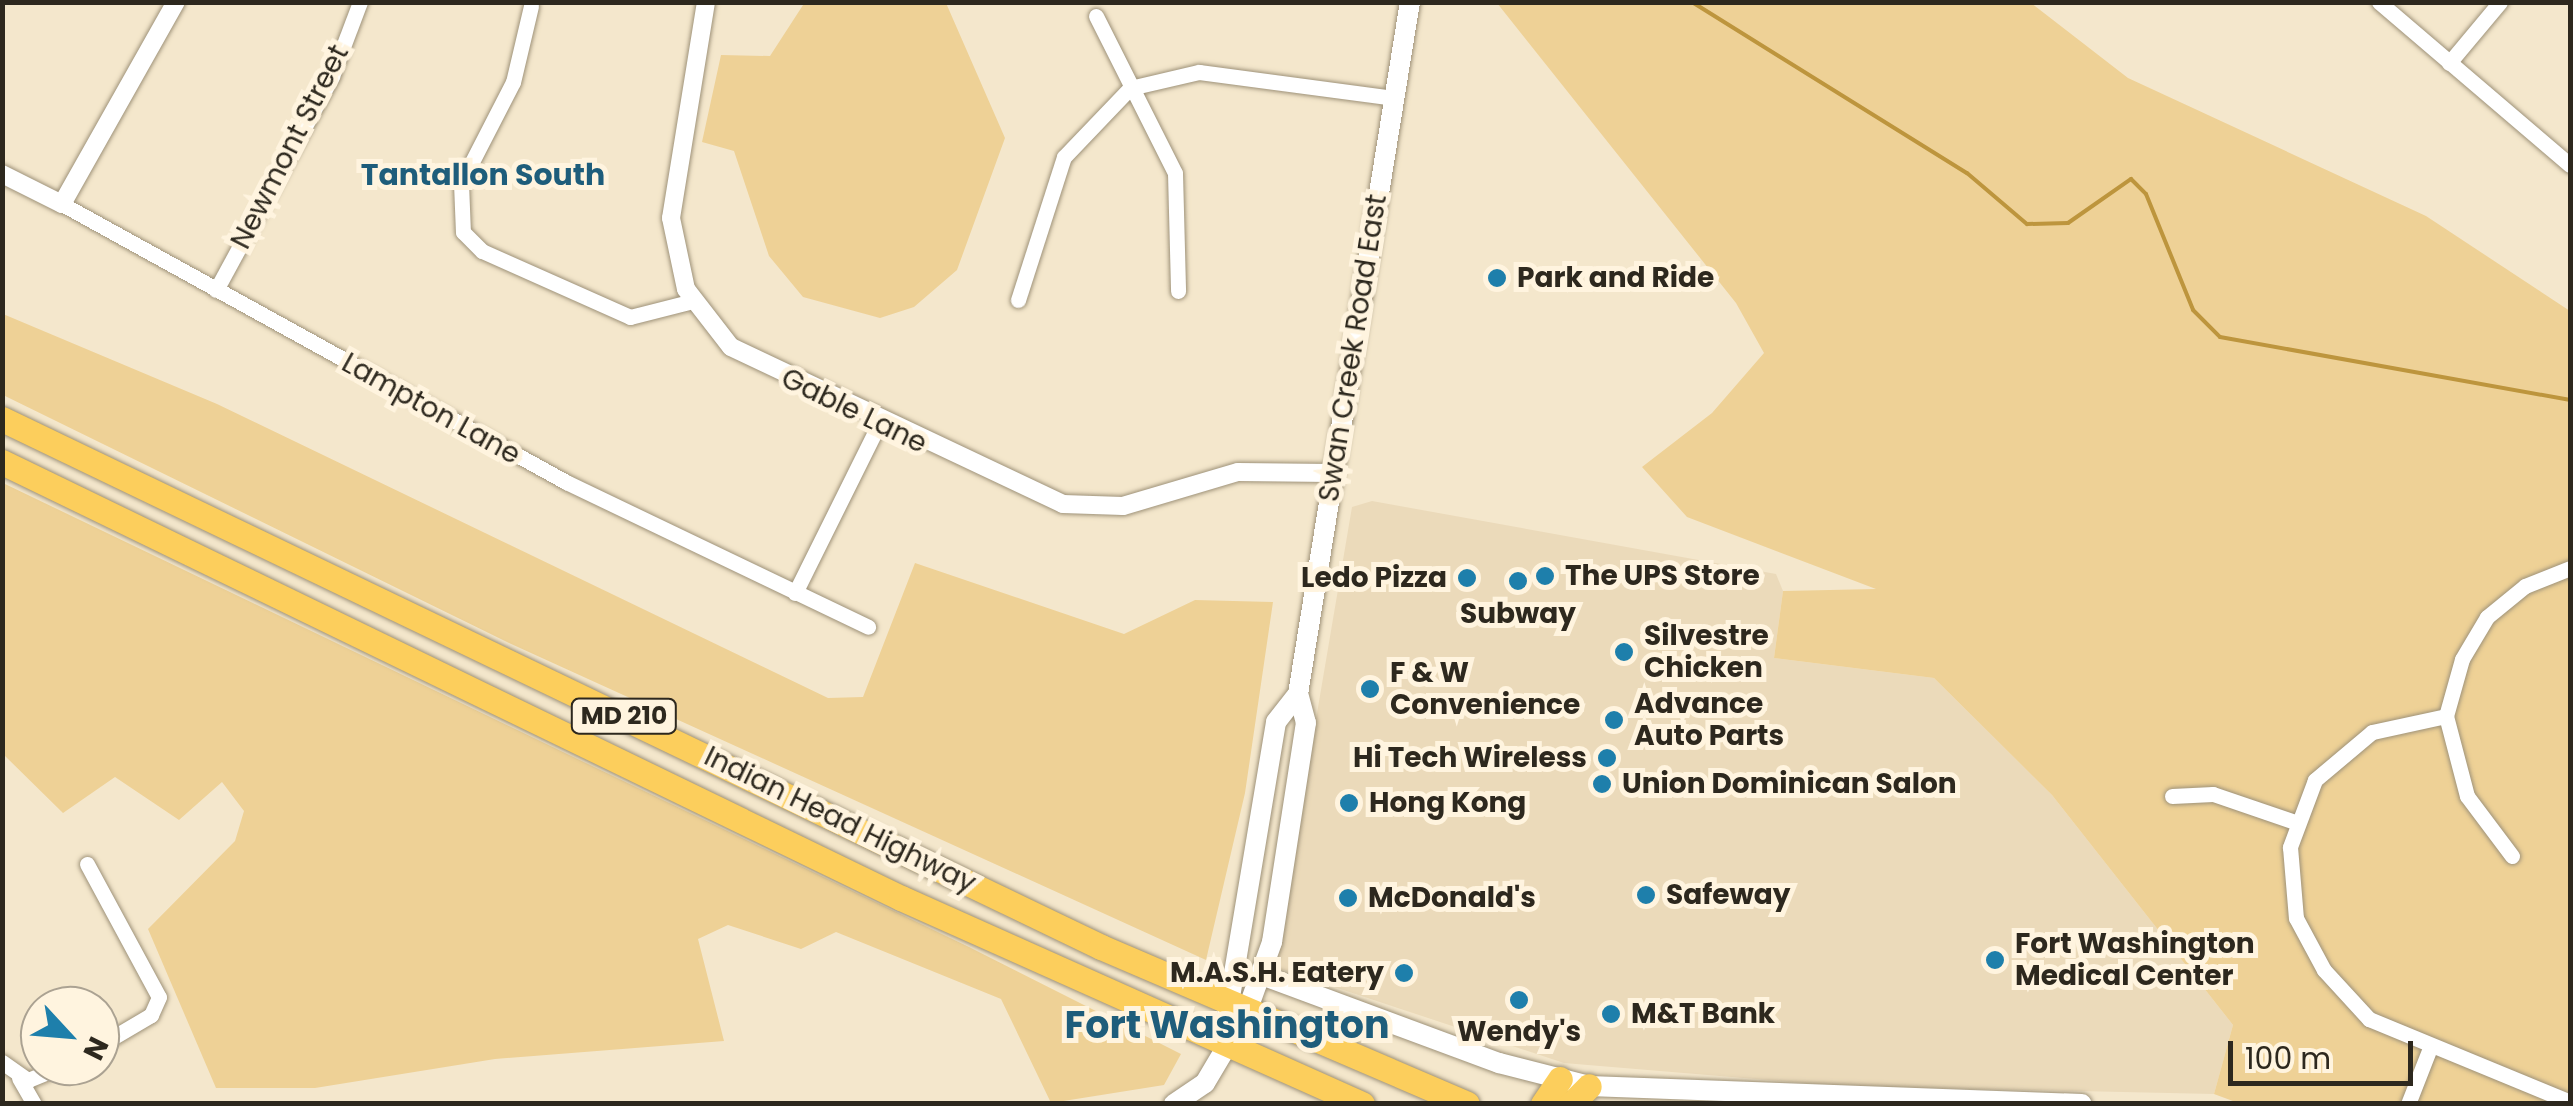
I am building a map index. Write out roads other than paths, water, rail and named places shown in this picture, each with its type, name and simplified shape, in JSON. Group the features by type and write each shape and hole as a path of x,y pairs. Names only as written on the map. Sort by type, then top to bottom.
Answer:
{"highway":[{"name":"Indian Head Highway","path":"2,418 1236,1009 1467,1104"},
{"name":"Indian Head Highway","path":"2,462 884,890 1362,1104"},
{"path":"1543,1104 1560,1079"}],"main road":[{"name":"Swan Creek Road East","path":"1236,1009 1262,975 1306,722 1298,694 1410,2"},
{"name":"Swan Creek Road East","path":"1226,1043 1236,1009 1276,722 1298,694"},
{"path":"1262,975 1560,1079 1580,1095 2082,1104"},
{"path":"1174,1104 1204,1083 1226,1043"}],"street":[{"path":"62,204 176,2"},
{"name":"Newmont Street","path":"216,290 320,101 360,2"},
{"name":"Gable Lane","path":"706,2 671,218 693,301 750,360 880,424 1082,508 1138,503 1238,472 1332,473"},
{"path":"2378,2 2569,162"},
{"path":"2449,63 2500,2"},
{"path":"530,6 513,82 461,183 463,232 482,252 630,317 693,301"},
{"path":"1096,16 1138,85 1178,184 1178,290"},
{"path":"1018,300 1064,157 1138,85 1200,72 1394,98"},
{"name":"Lampton Lane","path":"2,174 532,464 868,627"},
{"path":"795,593 880,424"},
{"path":"2512,856 2468,796 2446,716 2462,659 2487,616 2525,586 2570,568"},
{"path":"2446,716 2372,732 2336,756 2295,822 2288,881 2312,951 2369,1019 2430,1048 2570,1102"},
{"path":"2172,796 2213,794 2295,822"},
{"path":"87,864 159,997 150,1015 120,1033"},
{"path":"2408,1104 2430,1048"},
{"path":"3,1063 19,1078 34,1104"}],"waterway":[{"path":"1692,2 1967,173 2027,224 2068,223 2131,179 2146,194 2193,310 2220,337 2570,400"}],"place":[{"name":"Park and Ride","path":"1497,278"},
{"name":"The UPS Store","path":"1545,576"},
{"name":"Ledo Pizza","path":"1467,578"},
{"name":"Subway","path":"1518,581"},
{"name":"Silvestre Chicken","path":"1624,652"},
{"name":"F & W Convenience","path":"1370,689"},
{"name":"Advance Auto Parts","path":"1614,720"},
{"name":"Hi Tech Wireless","path":"1607,758"},
{"name":"Union Dominican Salon","path":"1602,784"},
{"name":"Hong Kong","path":"1349,803"},
{"name":"Safeway","path":"1646,895"},
{"name":"McDonald's","path":"1348,898"},
{"name":"Fort Washington Medical Center","path":"1995,960"},
{"name":"M.A.S.H. Eatery","path":"1404,973"},
{"name":"Wendy's","path":"1519,1000"},
{"name":"M&T Bank","path":"1611,1014"}],"district":[{"name":"Tantallon South","path":"483,175"},
{"name":"Fort Washington","path":"1227,1025"}]}
